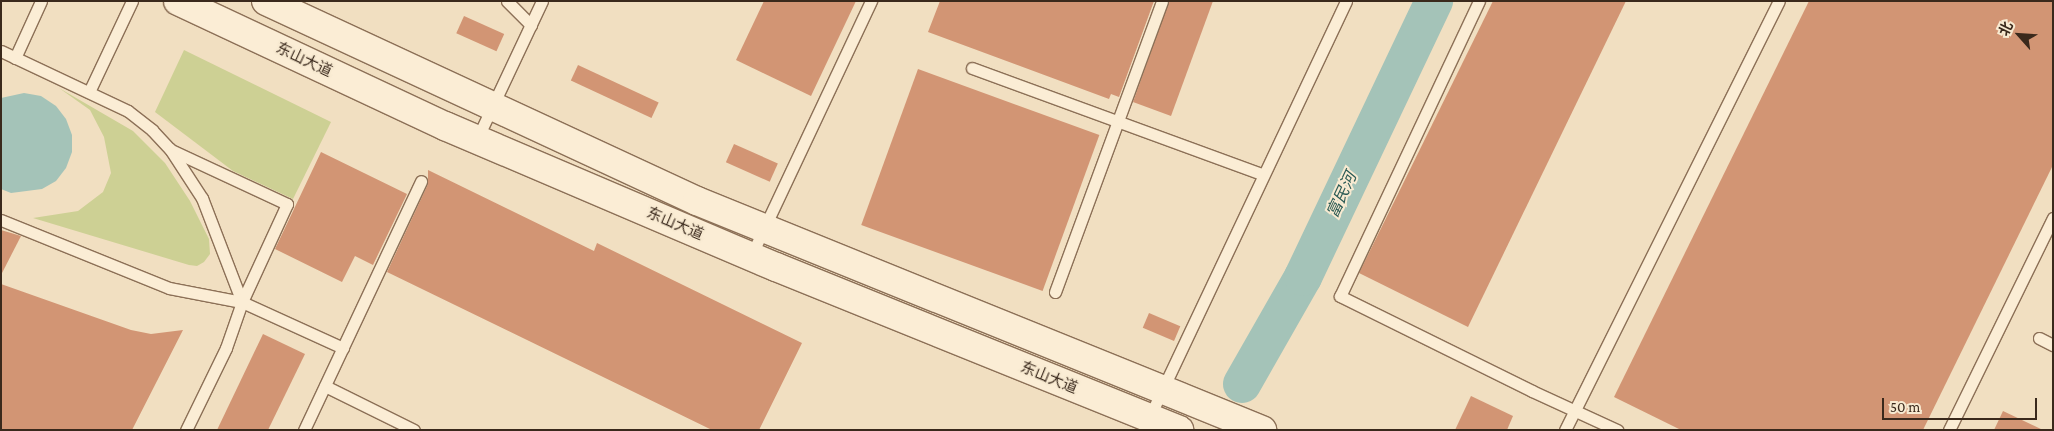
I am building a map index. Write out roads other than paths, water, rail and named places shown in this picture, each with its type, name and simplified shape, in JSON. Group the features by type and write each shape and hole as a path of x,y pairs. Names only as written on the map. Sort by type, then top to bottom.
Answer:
{"main road":[{"name":"东山大道","path":"178,1 477,139 751,256 1178,430"},
{"name":"东山大道","path":"266,1 298,8 493,106 697,201 1262,430"}],"lane":[{"path":"15,58 41,1"},
{"path":"89,92 132,1"},
{"path":"507,1 531,25"},
{"path":"477,139 542,1"},
{"path":"751,256 871,1"},
{"path":"1055,292 1162,1"},
{"path":"1149,418 1262,174 1346,1"},
{"path":"1479,1 1340,296 1574,412 1617,430"},
{"path":"1565,430 1779,1"},
{"path":"1,52 128,111 170,149 202,198 242,302"},
{"path":"972,68 1262,174"},
{"path":"170,149 286,204 242,302 226,348 186,430"},
{"path":"304,430 421,181"},
{"path":"1949,430 2053,218"},
{"path":"1,220 169,288 242,302 343,348"},
{"path":"2038,338 2053,345"},
{"path":"325,386 414,430"}],"water":[{"path":"24,93 41,96 56,106 66,119 72,135 72,152 66,168 56,181 42,189 11,193 1,189 1,98"}],"waterway":[{"name":"富民河","path":"1242,384 1303,277 1434,1"}]}
